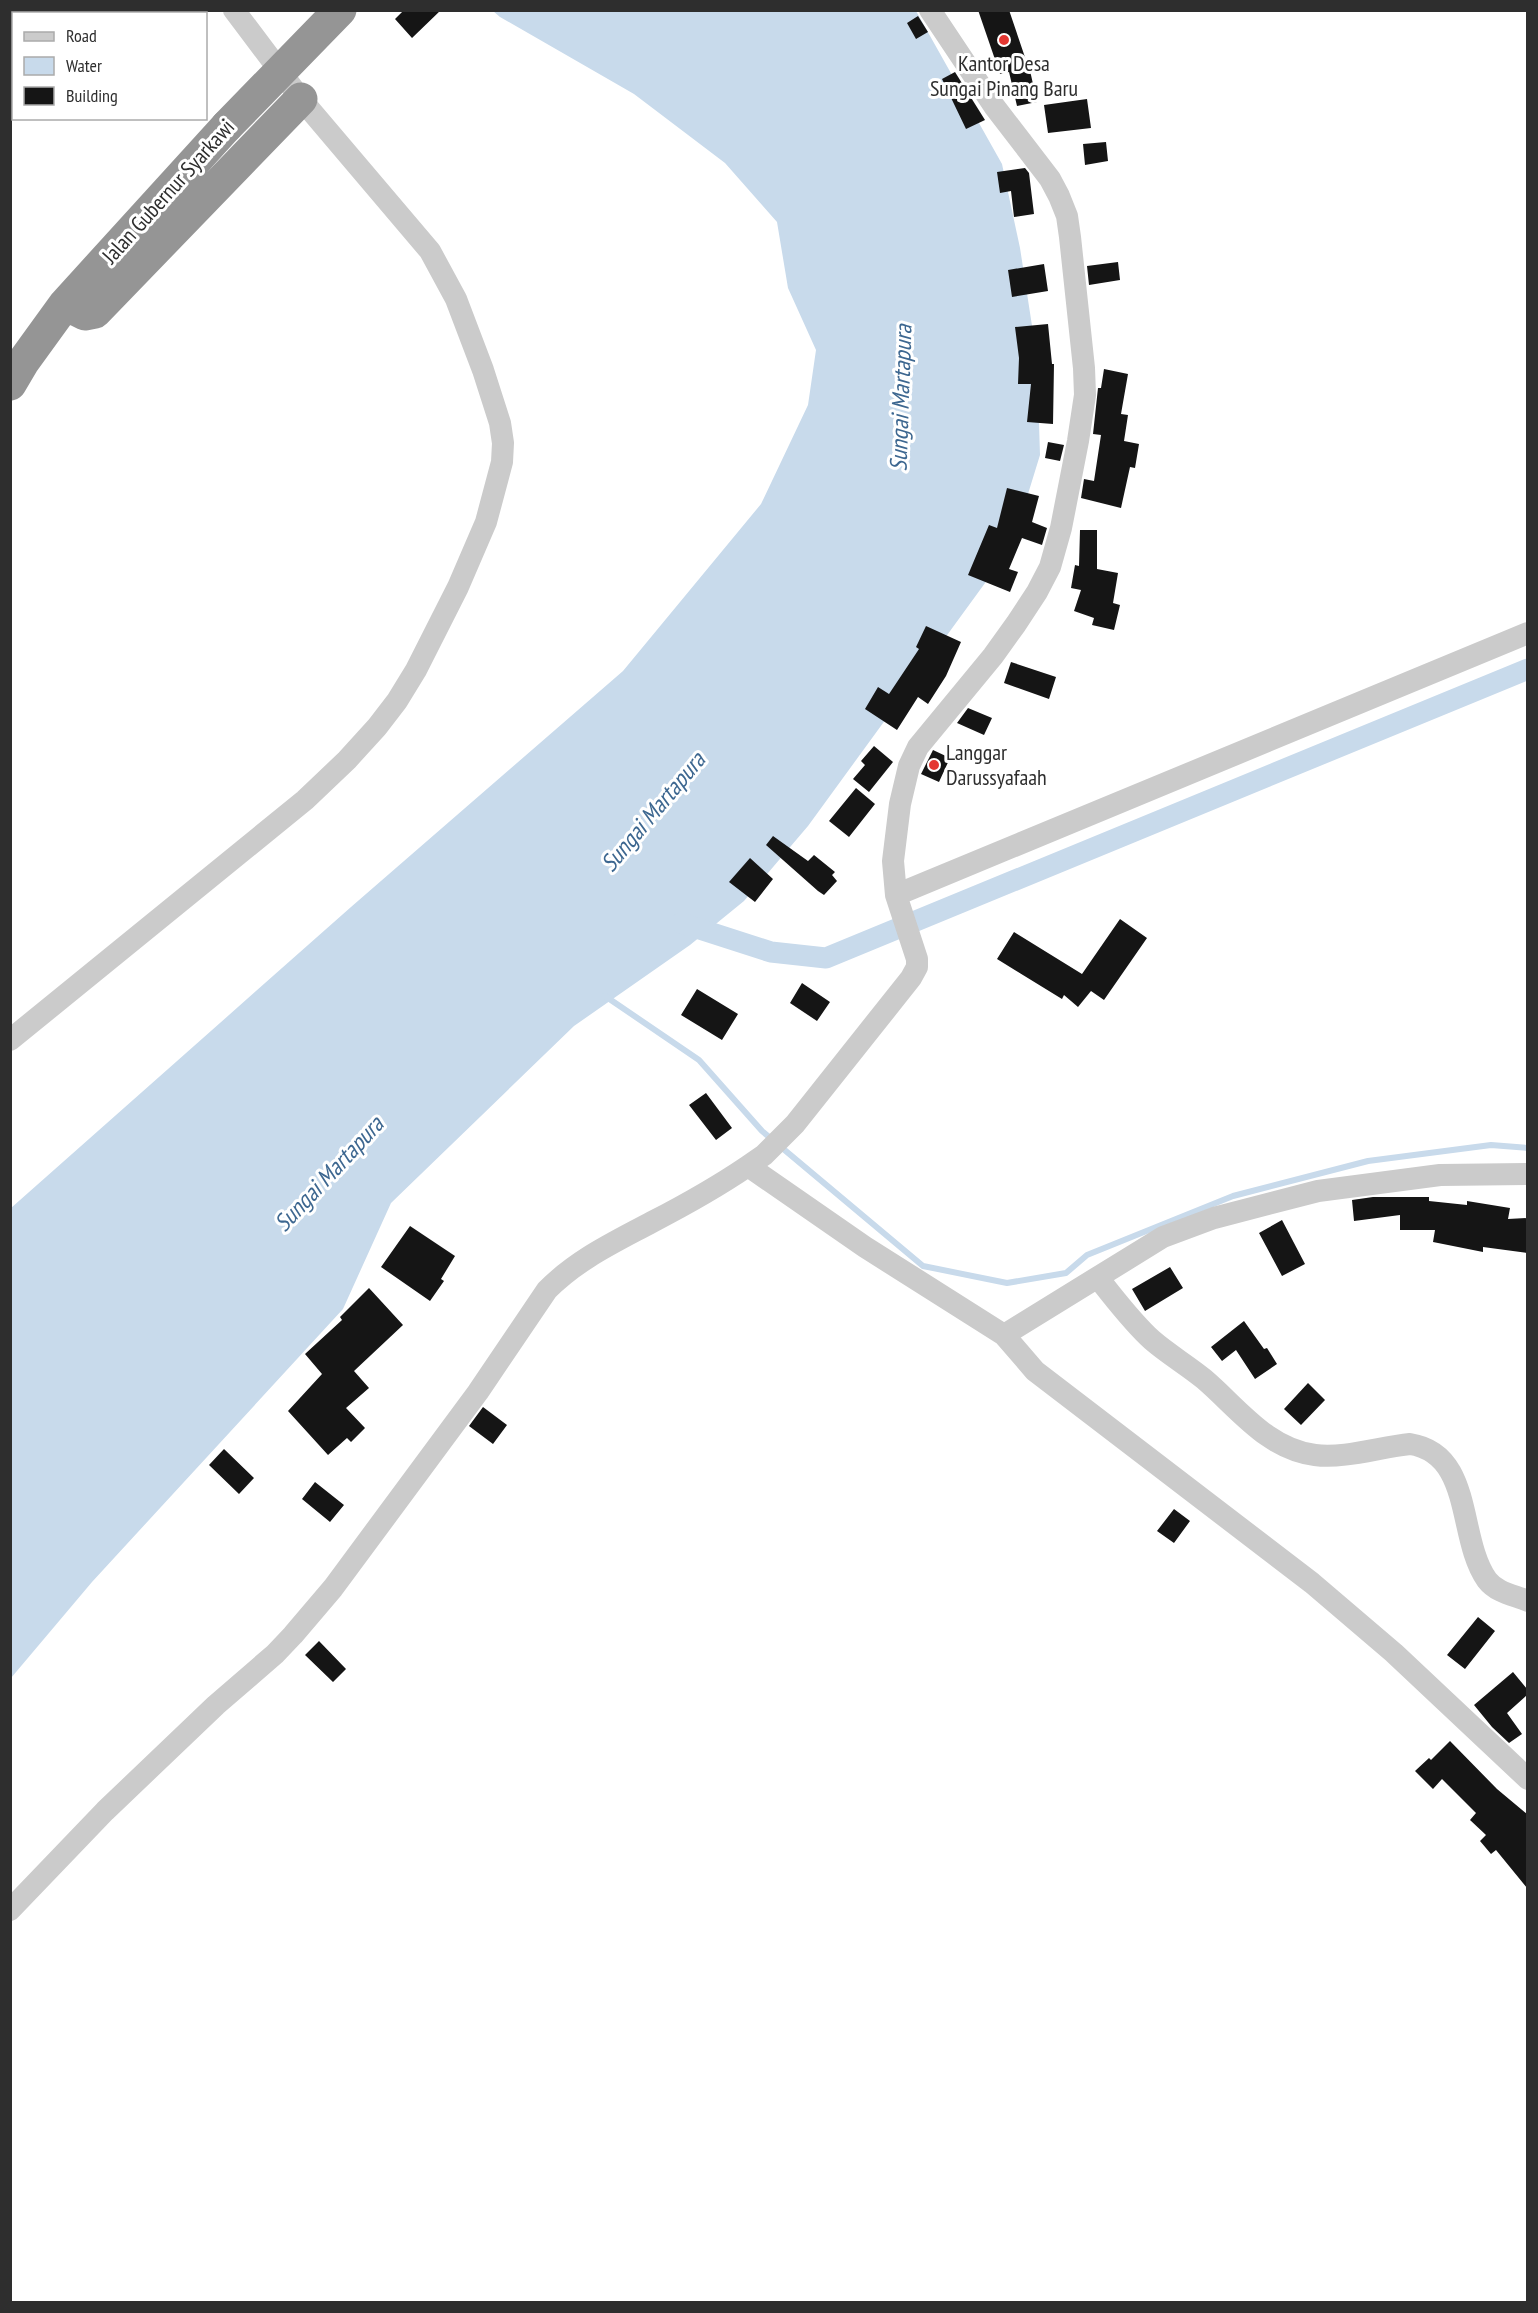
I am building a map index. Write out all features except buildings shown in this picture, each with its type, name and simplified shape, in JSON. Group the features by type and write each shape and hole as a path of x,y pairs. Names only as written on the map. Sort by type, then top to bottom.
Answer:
{"highway":[{"name":"Jalan Gubernur Syarkawi","path":"10,384 65,304 227,126 340,10"},
{"path":"65,304 85,314 95,312 301,99"}],"street":[{"path":"10,1040 305,800 362,744 397,701 416,670 458,587 494,500 502,462 500,423 456,299 430,251 301,99 234,10"},
{"path":"10,1910 113,1804 208,1712 275,1654 293,1635 333,1588 478,1392 547,1290 595,1251 709,1191 756,1161 795,1124 911,978 917,967 917,959 898,899 893,844 912,756 1016,624 1050,567 1061,528 1085,395 1070,237 1067,216 1059,196 1050,179 994,106 930,10"},
{"path":"898,899 1527,633"},
{"path":"756,1161 865,1247 1004,1335 1035,1371 1312,1583 1394,1653 1527,1779"},
{"path":"1004,1335 1135,1253 1186,1227 1318,1191 1440,1175 1527,1174"},
{"path":"1095,1280 1154,1342 1202,1378 1244,1418 1276,1442 1312,1455 1331,1456 1410,1443 1433,1451 1444,1461 1450,1471 1460,1496 1479,1566 1488,1581 1509,1595 1527,1601"}],"water":[{"name":"Sungai Martapura","path":"493,11 916,11 1002,164 1020,248 1037,358 1040,455 1012,546 808,826 744,901 690,945 574,1026 391,1203 343,1309 92,1582 11,1678 11,1208 351,907 623,671 761,504 808,405 816,350 788,288 777,222 725,163 634,94"}],"waterway":[{"path":"681,923 771,952 826,958 1528,669"},
{"path":"605,996 699,1060 762,1131 923,1266 1007,1283 1066,1273 1087,1255 1233,1196 1368,1161 1491,1145 1528,1148"}],"place":[{"name":"Kantor Desa Sungai Pinang Baru","path":"1004,40"},
{"name":"Langgar Darussyafaah","path":"934,765"}]}
